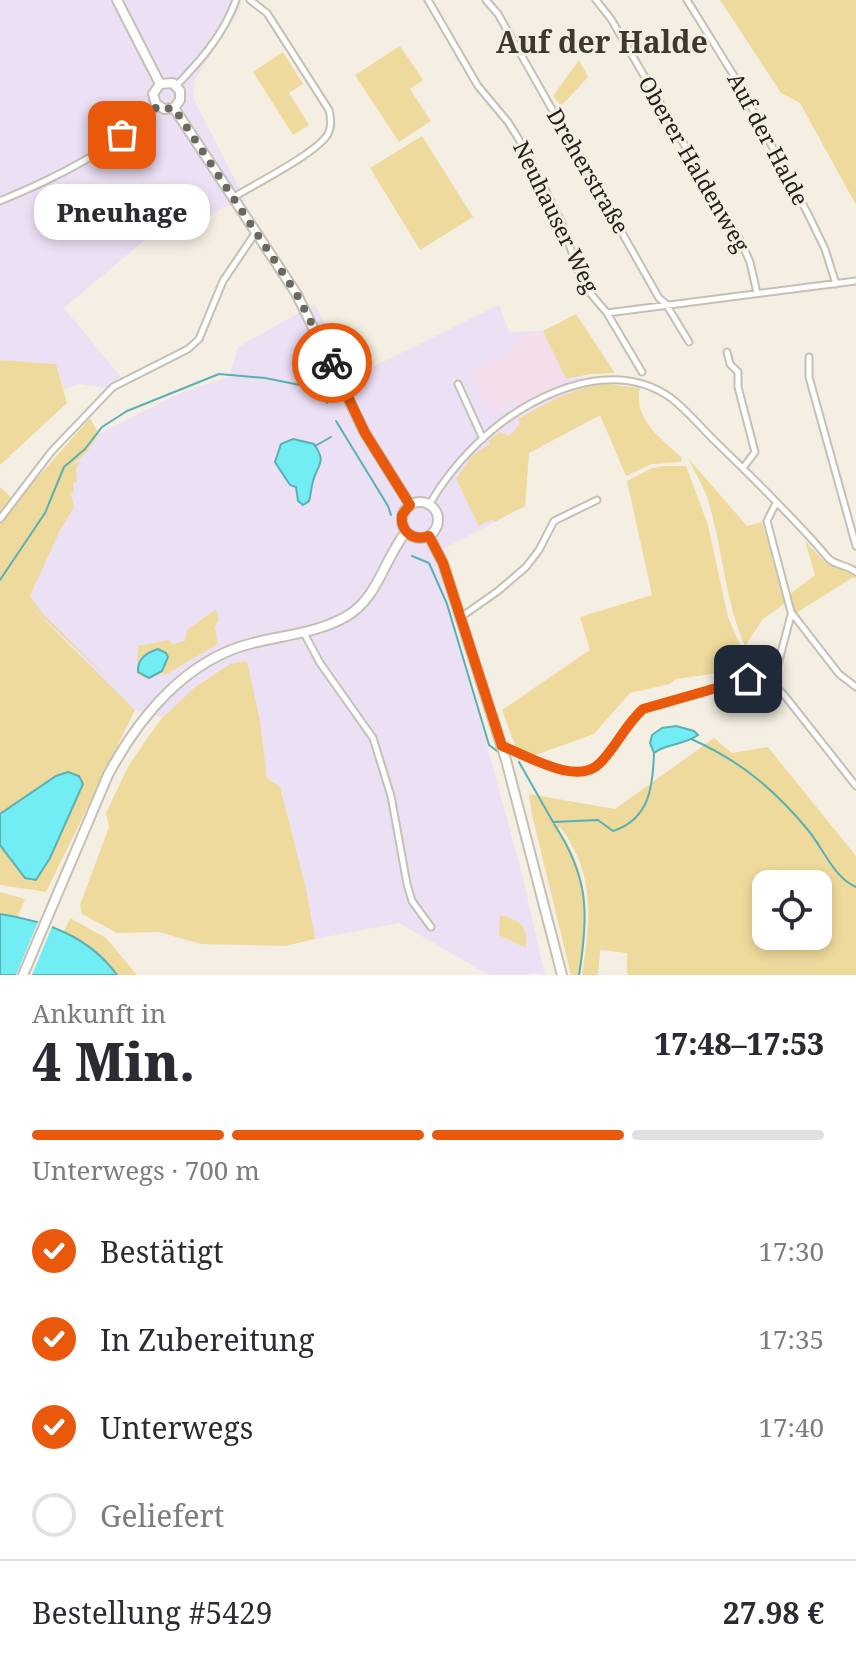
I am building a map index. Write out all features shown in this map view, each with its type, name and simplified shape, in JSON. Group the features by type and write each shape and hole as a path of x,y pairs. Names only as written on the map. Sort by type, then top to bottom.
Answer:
{"main road":[{"path":"117,0 160,84"},
{"path":"169,82 176,86 180,100 174,108 158,106 153,94 160,84 169,82"},
{"path":"174,108 257,231 316,330 365,433 410,505"},
{"path":"420,502 429,505 438,520 433,532 417,538 406,532 401,521 410,505 420,502"},
{"path":"23,975 108,775 121,750 149,711 202,665 231,650 303,632 349,615 369,597 406,532"},
{"path":"429,536 443,563 502,746 562,975"}],"street":[{"path":"176,86 203,58 236,0"},
{"path":"234,197 319,145 330,132 331,124 329,110 267,13 250,0"},
{"name":"Neuhauser Weg","path":"428,0 478,86 523,146 561,221 580,276 607,313 642,372"},
{"name":"Dreherstraße","path":"486,0 505,26 659,298 666,304 689,342"},
{"name":"Oberer Haldenweg","path":"596,0 611,19 741,242 750,262 757,293"},
{"name":"Auf der Halde","path":"687,0 739,84 808,214 825,249 836,284"},
{"path":"0,201 71,169 158,106"},
{"path":"0,519 51,452 113,387 188,349 199,339 223,281 257,231"},
{"path":"607,313 856,281"},
{"path":"727,352 730,364 738,372 738,387 755,452 743,468"},
{"path":"809,357 809,377 856,546"},
{"path":"429,505 445,480 483,439 511,415 567,386 586,381 619,381 644,385 670,398 777,502 832,561 855,568"},
{"path":"458,384 483,439"},
{"path":"461,617 526,567 554,521 597,500"},
{"path":"777,502 767,521 791,612 839,674 856,687"},
{"path":"773,683 791,612"},
{"path":"303,632 320,663 373,738 391,796 409,892 431,927"},
{"path":"502,746 557,769 590,770 599,765 631,720 643,709 763,674 856,786"}],"shaded area":[{"path":"0,0 241,0 240,9 195,79 193,98 246,201 224,207 193,227 177,213 64,308 121,377 107,388 79,384 64,389 56,365 0,360"},
{"path":"720,0 856,0 856,205 800,103 781,93"},
{"path":"400,46 423,80 410,89 431,121 399,142 355,75"},
{"path":"283,52 303,84 289,93 309,125 293,135 253,72"},
{"path":"579,60 588,77 561,106 553,96"},
{"path":"422,136 473,217 420,250 370,168"},
{"path":"315,304 350,378 499,305 509,332 543,331 566,379 582,376 601,415 529,453 525,506 445,548 436,558 523,878 545,975 489,975 399,923 315,939 306,888 280,787 267,778 260,721 230,664 194,688 163,717 135,710 6,583 68,469 86,453 99,434 180,393 229,377 238,347"},
{"path":"576,314 615,373 566,379 543,331"},
{"path":"543,332 566,381 491,414 470,372 510,352 523,335"},
{"path":"0,360 56,364 67,403 0,465"},
{"path":"607,384 640,388 639,399 645,419 650,428 682,458 681,462 652,464 626,476 600,415 529,453 525,506 479,526 456,479 473,455 490,444 488,441 500,432 509,436 520,424 518,419 539,407 572,392"},
{"path":"90,418 99,434 86,453 71,466 80,461 76,469 77,482 73,483 74,492 71,493 74,507 30,596 43,614 114,684 26,602 135,710 46,892 0,885 0,487 16,502"},
{"path":"688,458 747,526 762,522 785,603 763,619 745,646 732,610 707,497"},
{"path":"686,466 708,525 728,617 746,659 725,672 676,679 670,684 630,693 594,734 533,756 517,750 502,710 590,650 580,617 652,595 627,481 652,468"},
{"path":"805,541 833,566 856,565 856,578 796,613 790,594 815,575"},
{"path":"216,609 218,644 165,675 162,673 146,679 137,674 138,646 169,640 173,644 185,641 187,630"},
{"path":"247,661 260,721 267,778 280,787 306,888 315,939 285,946 201,944 159,932 117,933 82,914 80,905 109,827 106,813 128,767 163,717 194,688 230,664"},
{"path":"714,738 732,753 768,747 856,856 856,975 627,975 627,953 600,950 598,975 582,975 588,898 580,862 560,827 582,881 584,899 585,936 580,975 571,975 529,794 615,809"},
{"path":"0,892 25,899 18,916 0,914"},
{"path":"500,915 522,925 526,948 499,935"},
{"path":"70,918 106,938 137,975 117,975 109,964 64,931"}],"water":[{"path":"293,439 314,444 321,459 309,501 303,505 298,501 296,487 290,485 275,462 281,444"},
{"path":"158,649 168,657 162,671 149,678 138,672 143,657"},
{"path":"676,726 698,735 654,753 650,743 652,735 662,728"},
{"path":"68,772 79,776 83,784 50,858 36,880 25,878 0,845 0,814 56,776"},
{"path":"0,914 65,932 93,950 117,975 0,975"}],"pier":[{"path":"40,917 54,922 32,975 16,975"}],"waterway":[{"path":"0,580 45,513 64,467 85,449 102,427 127,411 219,374 265,378 320,389 327,403"},
{"path":"336,421 391,515"},
{"path":"315,446 331,437"},
{"path":"412,556 429,563 447,604 489,745 497,751"},
{"path":"691,739 725,756 769,789 808,830 841,877 856,887"},
{"path":"519,762 553,822 598,820 613,831 625,826 642,810 650,789 654,753"},
{"path":"554,824 574,861 583,896 585,914 579,975"}],"way so far":[{"path":"122,135 158,106 168,110 174,108 296,293 332,363"}],"place":[{"name":"Pneuhage","path":"122,135"}],"district":[{"name":"Auf der Halde","path":"602,43"}],"route":[{"path":"332,363 365,433 410,505 402,515 403,527 411,536 429,536 443,563 502,746 557,769 590,770 599,765 631,720 643,709 748,679"}]}
